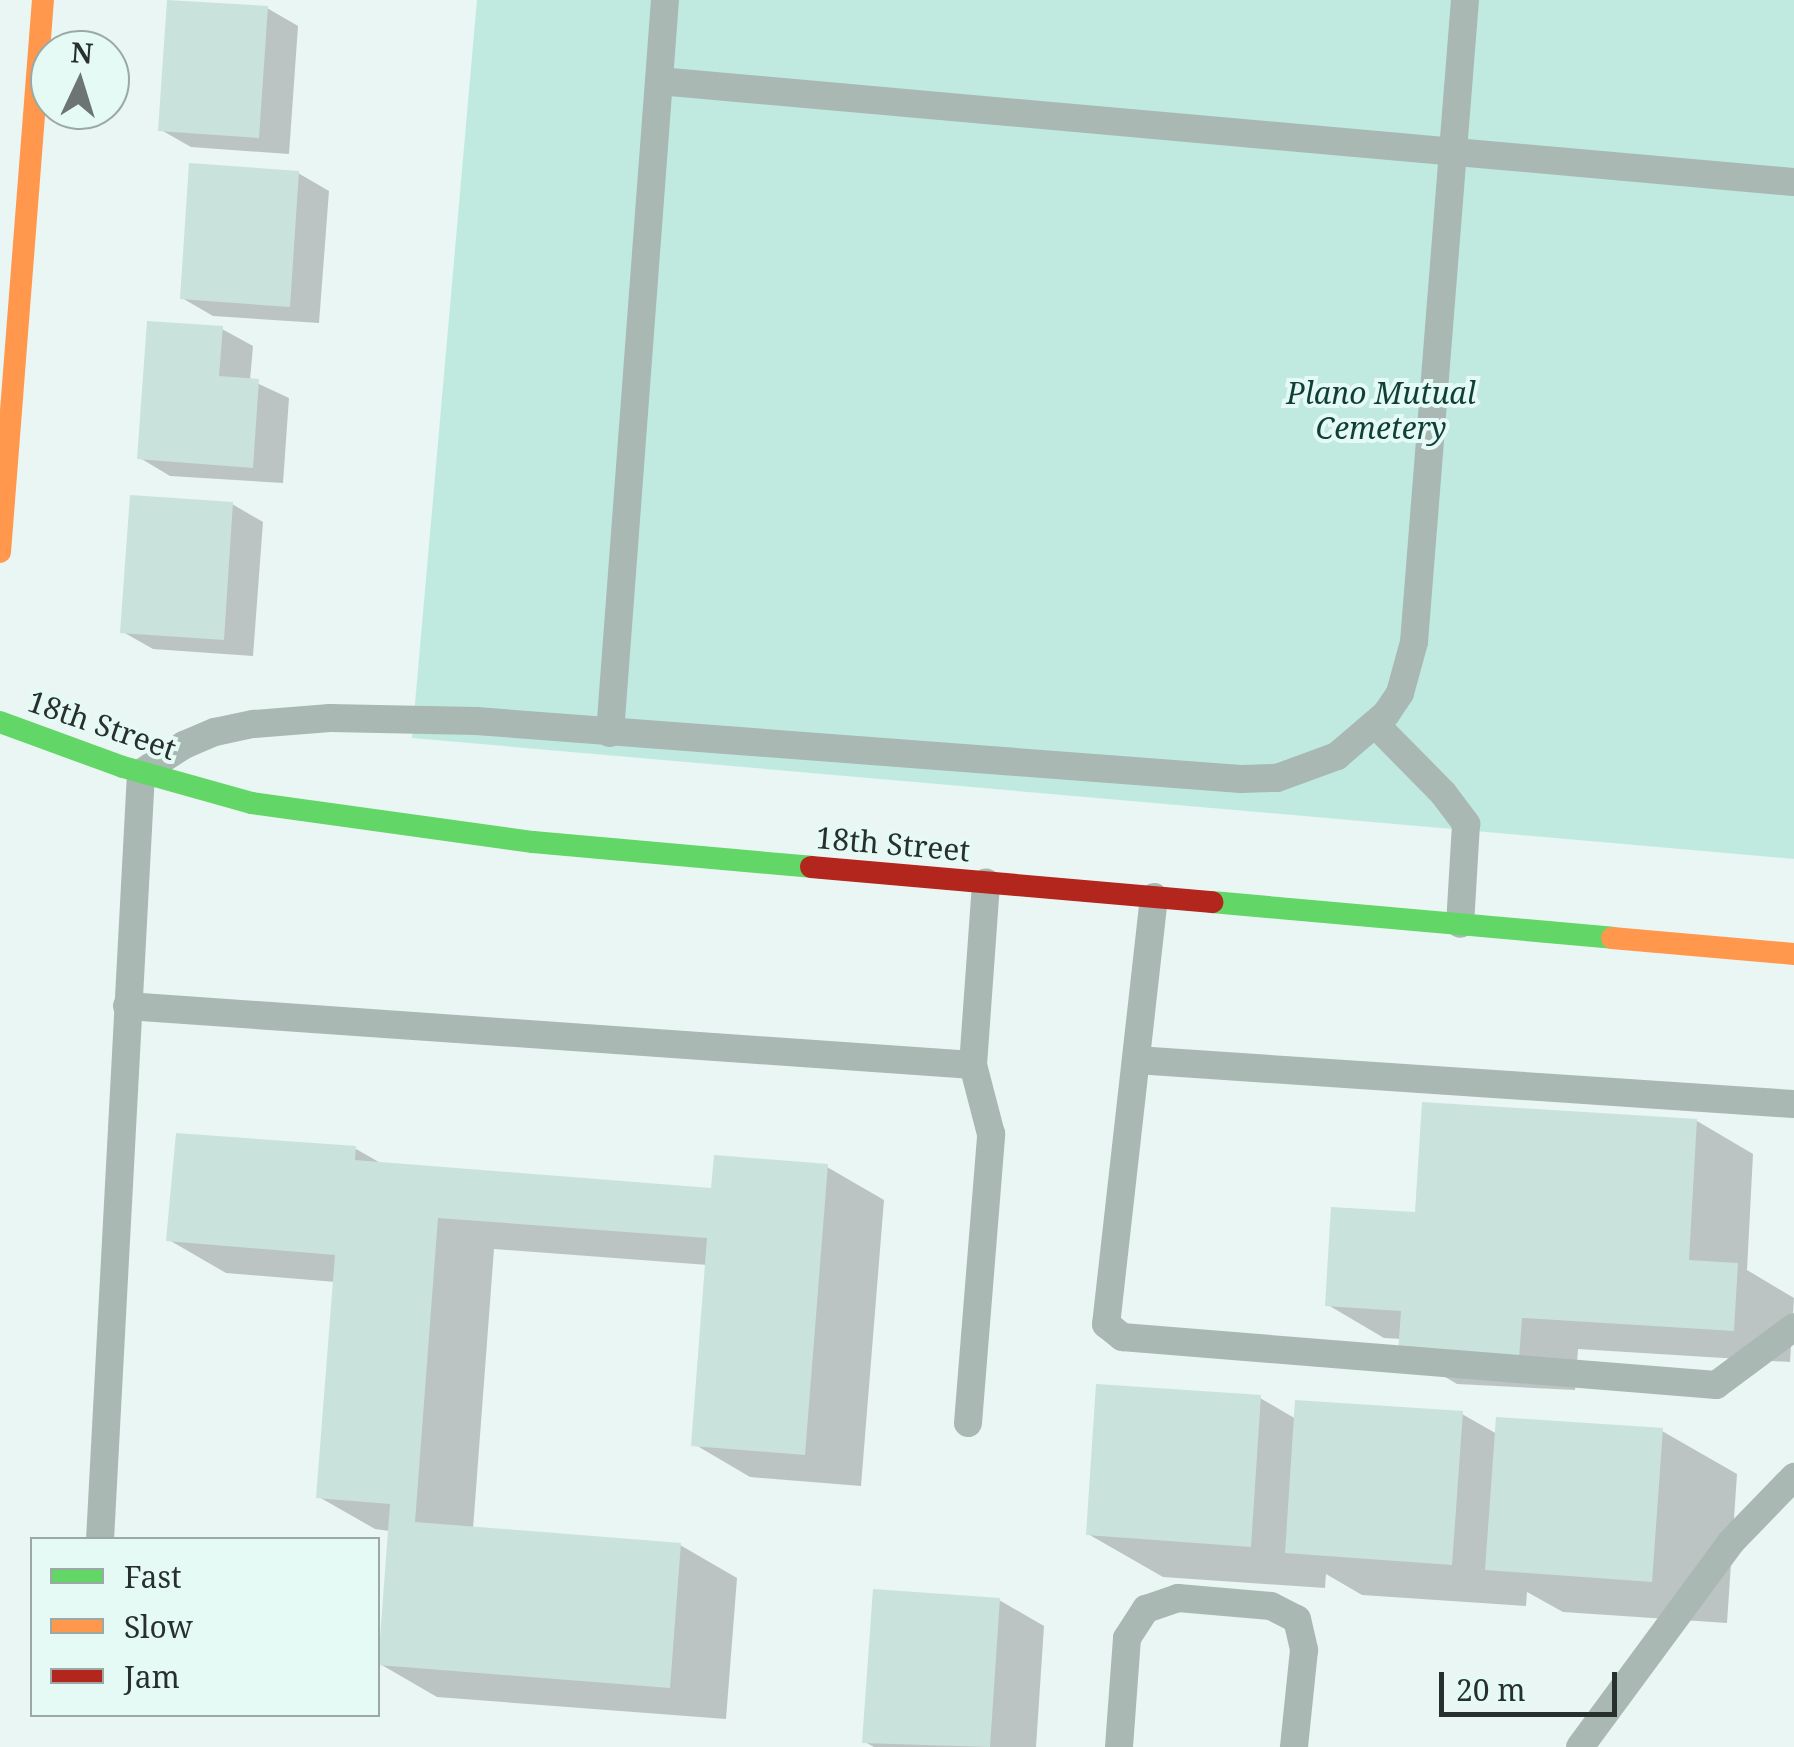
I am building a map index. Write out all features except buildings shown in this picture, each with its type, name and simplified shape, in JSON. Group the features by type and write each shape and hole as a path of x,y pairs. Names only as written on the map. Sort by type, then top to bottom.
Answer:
{"street":[{"path":"0,552 12,250 42,0"},
{"name":"18th Street","path":"0,722 141,772 252,803 532,842 1794,954"}],"lane":[{"path":"610,733 664,0"},
{"path":"100,1537 141,772 184,745 254,724 397,718 1241,779 1277,778 1337,756 1375,724 1400,693 1414,642 1466,0"},
{"path":"658,80 1794,182"},
{"path":"1375,724 1443,793 1466,824 1460,924"},
{"path":"968,1422 991,1134 973,1065 986,882"},
{"path":"1154,897 1106,1324 1122,1337 1716,1385 1794,1327"},
{"path":"127,1006 973,1065"},
{"path":"1136,1060 1794,1104"},
{"path":"1580,1747 1730,1542 1794,1477"},
{"path":"1119,1747 1127,1638 1146,1609 1178,1598 1271,1606 1297,1619 1304,1650 1294,1747"}],"green space":[{"name":"Plano Mutual Cemetery","path":"477,0 1794,0 1794,859 412,738"}],"traffic: fast":[{"path":"0,722 123,767 252,803 533,842 811,867"},
{"path":"1212,902 1612,938"}],"traffic: slow":[{"path":"0,552 43,0"},
{"path":"1612,938 1794,954"}],"traffic: jam":[{"path":"811,867 1212,902"}]}
